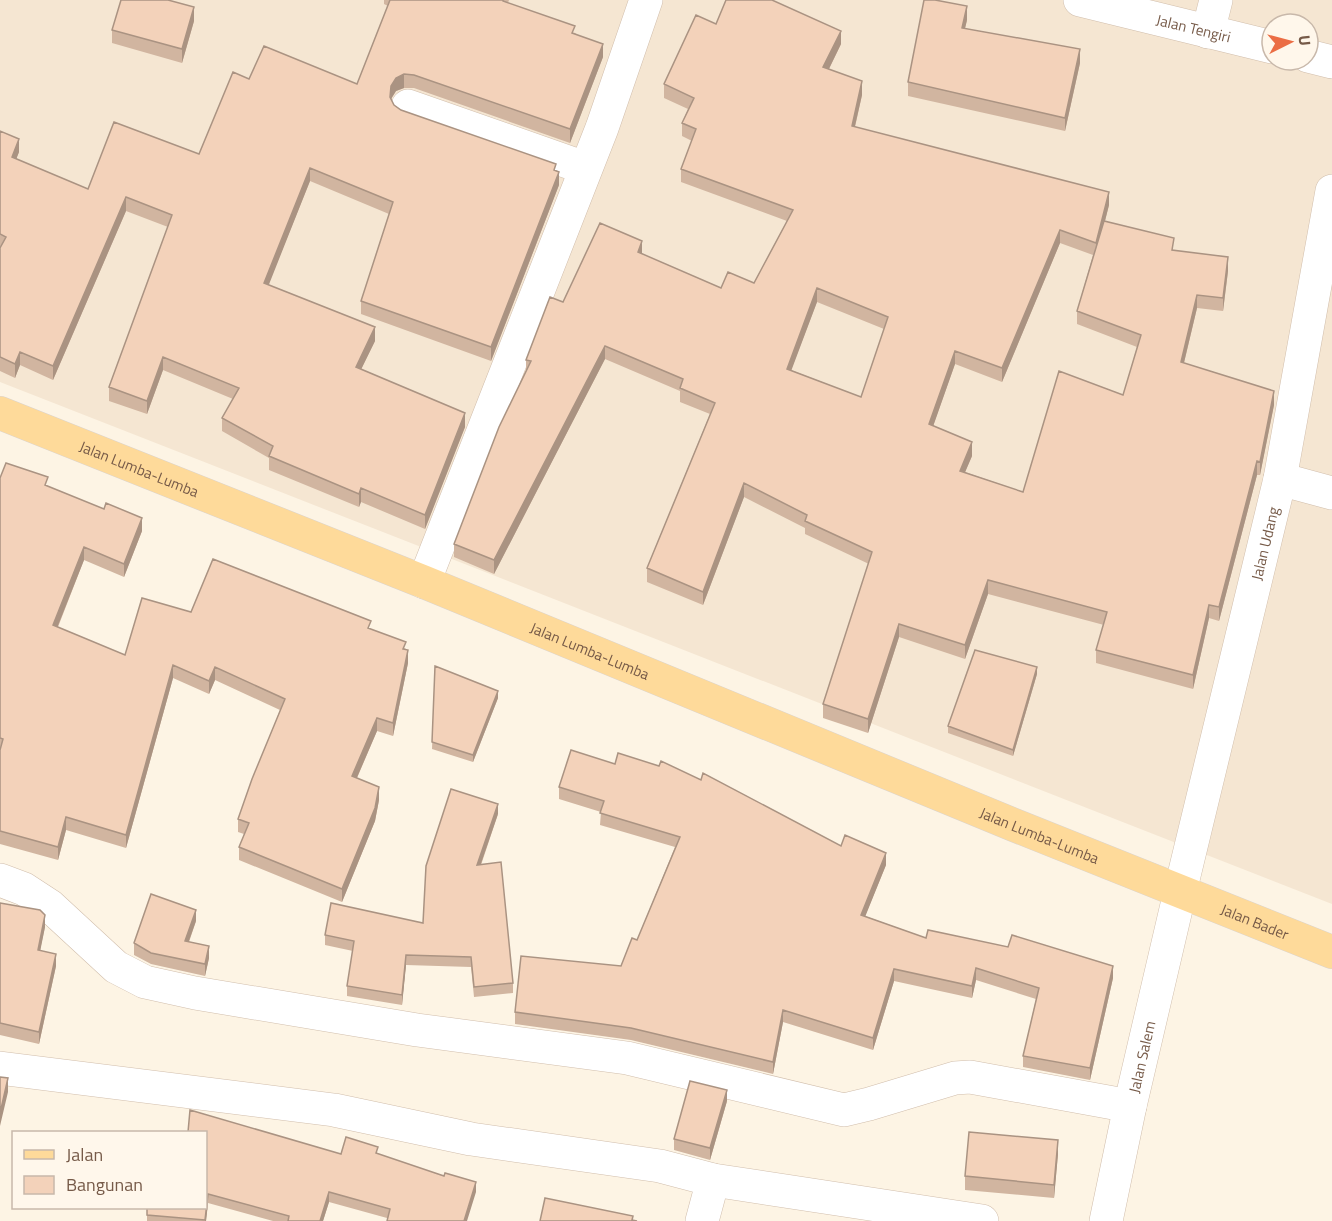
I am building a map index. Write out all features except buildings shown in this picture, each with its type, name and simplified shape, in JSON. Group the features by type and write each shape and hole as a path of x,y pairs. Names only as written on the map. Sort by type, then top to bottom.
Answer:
{"main road":[{"name":"Jalan Lumba-Lumba","path":"0,413 424,582 1180,892"},
{"name":"Jalan Bader","path":"1180,892 1332,952"}],"street":[{"path":"424,582 602,128 646,0"},
{"name":"Jalan Tengiri","path":"1080,0 1260,44"},
{"path":"1208,32 1216,0"},
{"path":"408,106 585,168"},
{"name":"Jalan Udang","path":"1180,892 1280,479 1332,191"},
{"path":"1280,479 1332,493"},
{"path":"0,880 24,889 50,906 116,967 145,982 195,993 417,1030 627,1058 844,1110 956,1077 970,1077 1130,1106"},
{"name":"Jalan Salem","path":"1106,1221 1130,1106 1180,892"},
{"path":"0,1068 334,1110 471,1139 660,1166 714,1180 982,1221"},
{"path":"702,1221 714,1180"}],"shaded area":[{"path":"0,0 1332,0 1332,904 0,382"}]}
